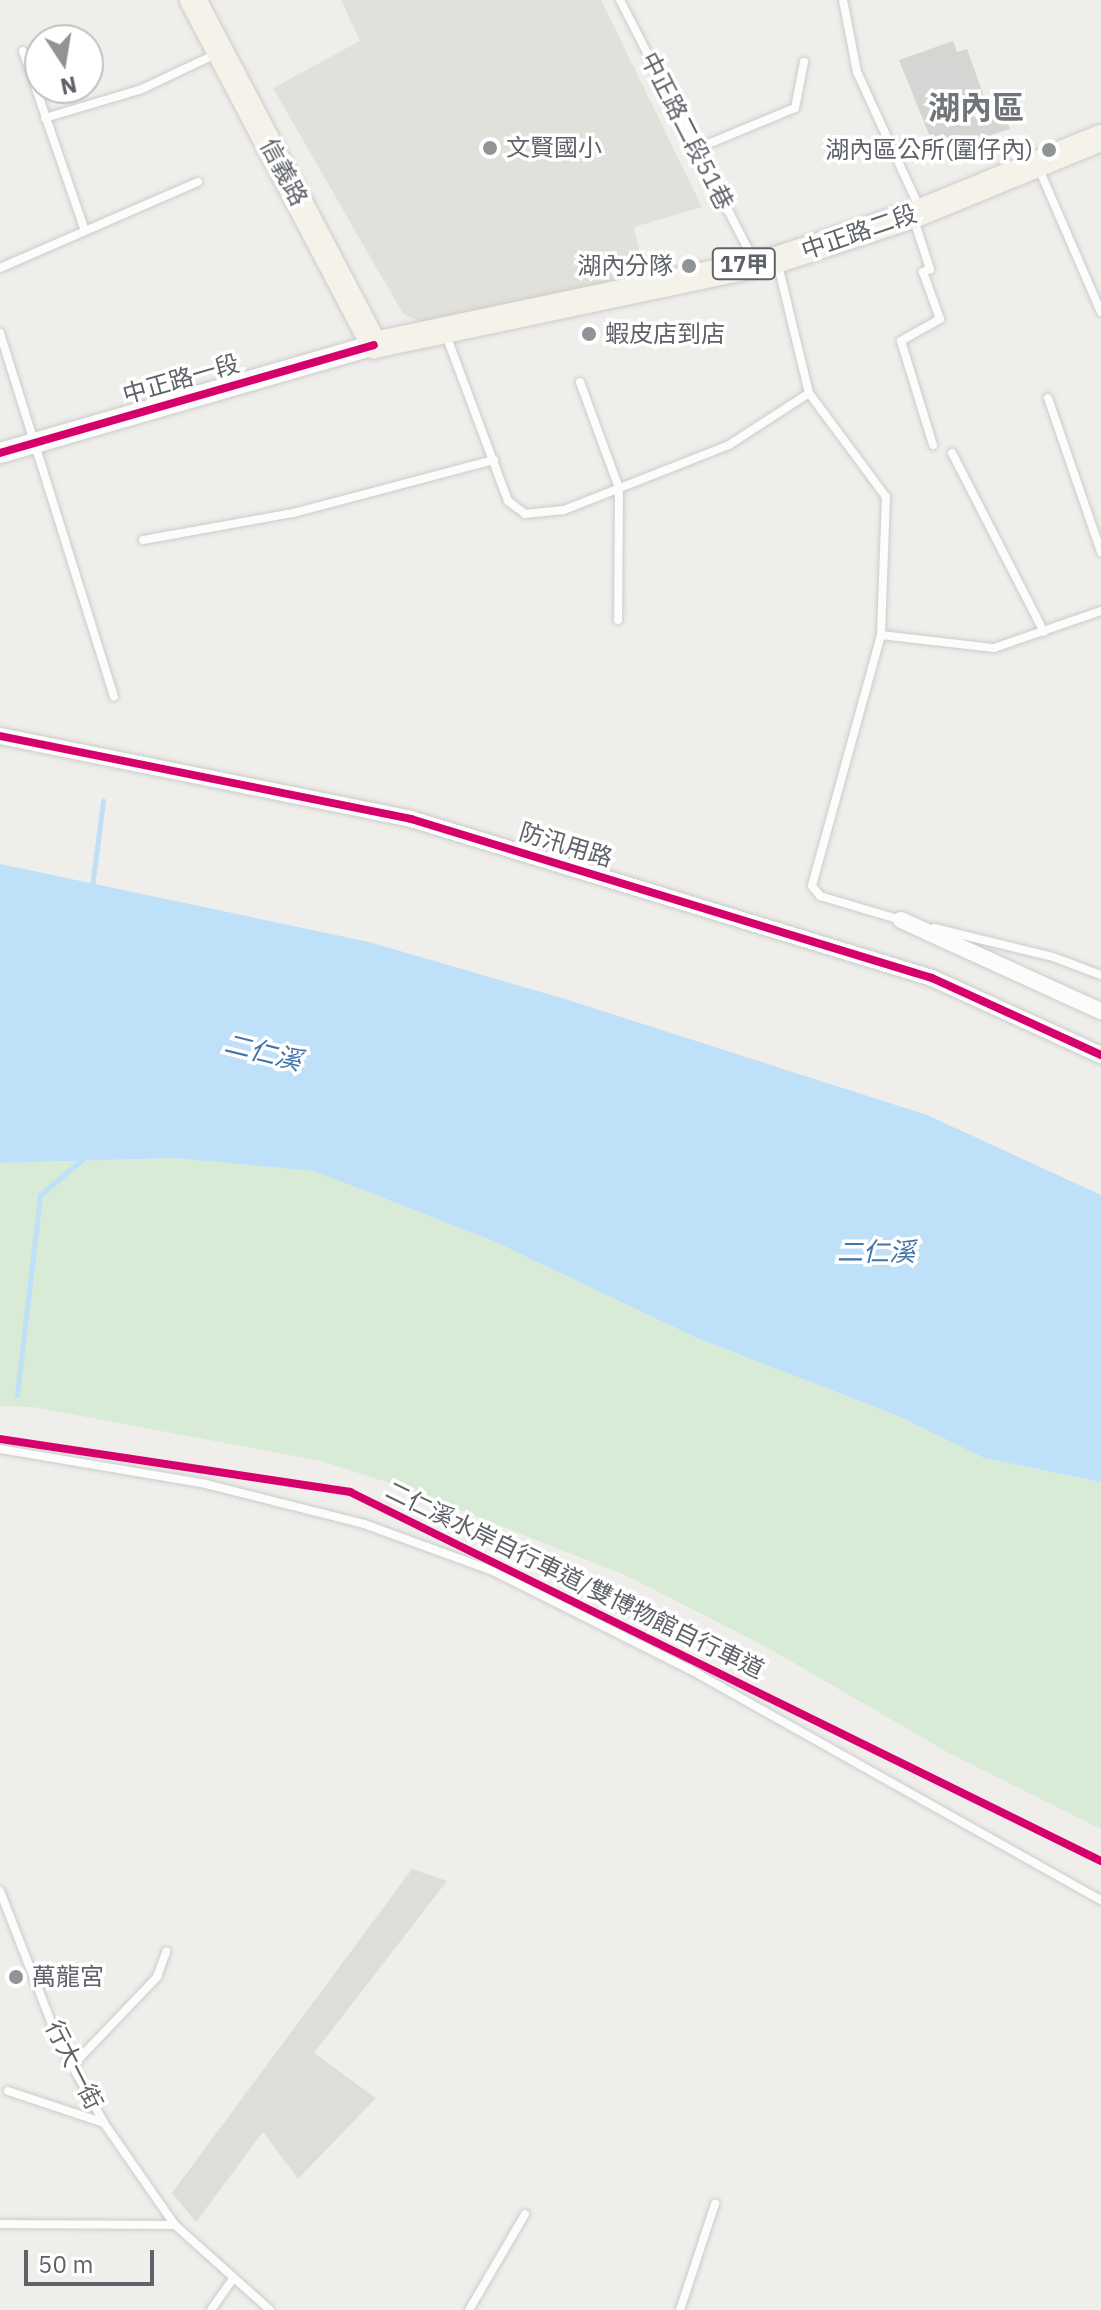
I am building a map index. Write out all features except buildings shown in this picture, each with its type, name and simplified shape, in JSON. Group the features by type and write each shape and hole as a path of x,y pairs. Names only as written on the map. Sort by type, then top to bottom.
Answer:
{"main road":[{"name":"信義路","path":"193,0 374,345"},
{"name":"中正路二段","path":"374,345 765,261 917,213 1100,141"}],"street":[{"name":"中正路一段","path":"0,453 374,345"},
{"name":"防汛用路","path":"0,736 411,819 932,978 1101,1055"},
{"path":"901,920 1101,1011"}],"lane":[{"name":"中正路二段51巷","path":"620,0 696,149 765,261 809,393"},
{"path":"843,0 857,72 917,213 930,269 923,272 940,319 901,341 933,445"},
{"path":"23,51 85,231"},
{"path":"45,118 142,89 221,52"},
{"path":"696,149 795,108 804,62"},
{"path":"1037,164 1101,312"},
{"path":"0,268 198,182"},
{"path":"445,330 508,501 525,514 564,510 729,445 809,393 886,497 881,635 812,886 820,896 901,920 1053,957 1101,975"},
{"path":"0,333 114,697"},
{"path":"580,382 619,488 618,620"},
{"path":"1048,398 1101,552"},
{"path":"952,453 1044,632"},
{"path":"143,540 293,513 494,460"},
{"path":"881,635 979,648 1044,632 1101,611"},
{"path":"0,1449 206,1484 364,1524 493,1571 689,1669 1101,1900"},
{"name":"行大一街","path":"0,1891 59,2042 104,2123 175,2225 232,2280 270,2310"},
{"path":"73,2065 157,1977 166,1952"},
{"path":"8,2091 104,2123"},
{"path":"680,2310 715,2204"},
{"path":"469,2310 525,2214"},
{"path":"0,2224 175,2225"},
{"path":"211,2310 232,2280"}],"shaded area":[{"name":"文賢國小","path":"341,0 601,0 702,207 634,227 645,277 429,325 403,314 273,88 360,41"},
{"path":"412,1869 447,1881 314,2053 376,2098 298,2179 263,2132 196,2222 172,2193"}],"green space":[{"path":"174,1158 314,1171 491,1240 699,1339 896,1415 984,1458 1101,1482 1101,1829 949,1753 761,1644 625,1575 402,1487 321,1461 33,1407 0,1406 0,1163"}],"water":[{"name":"二仁溪","path":"0,864 369,942 565,999 927,1115 1101,1195 1101,1482 984,1458 896,1415 699,1339 491,1240 314,1171 174,1158 0,1163"}],"waterway":[{"path":"92,887 103,801"},
{"path":"17,1395 40,1195 84,1158"}],"cycle path":[{"path":"0,453 374,345"},
{"path":"0,736 411,819 932,978 1101,1055"},
{"name":"二仁溪水岸自行車道/雙博物館自行車道","path":"0,1439 350,1492 1101,1861"}],"place":[{"name":"文賢國小","path":"490,148"},
{"name":"湖內區公所(圍仔內)","path":"1049,150"},
{"name":"湖內分隊","path":"689,266"},
{"name":"蝦皮店到店","path":"589,334"},
{"name":"萬龍宮","path":"16,1977"}],"district":[{"name":"湖內區","path":"976,107"}]}
